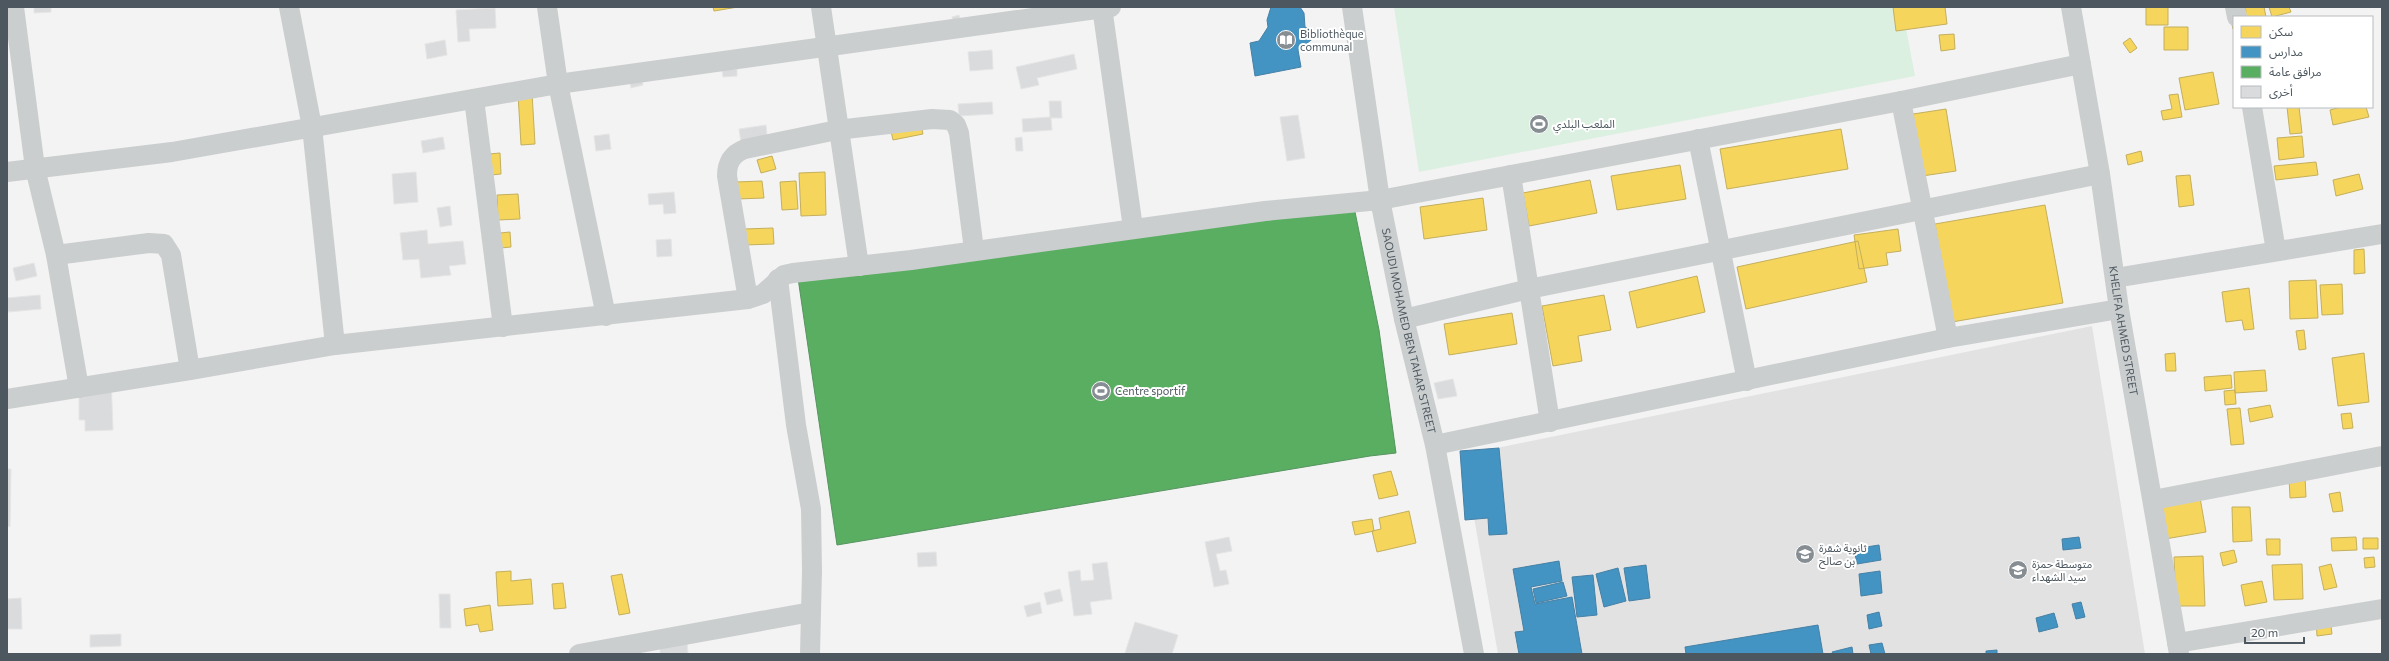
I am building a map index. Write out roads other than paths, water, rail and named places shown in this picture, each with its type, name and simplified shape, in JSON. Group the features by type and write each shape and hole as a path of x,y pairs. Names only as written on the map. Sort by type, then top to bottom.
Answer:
{"street":[{"path":"14,7 35,168 56,255 79,388"},
{"path":"289,7 312,127 335,344"},
{"path":"547,7 558,84 606,316"},
{"path":"821,7 859,266"},
{"path":"7,172 172,152 558,84 1105,7 1134,228"},
{"name":"SAOUDI MOHAMED BEN TAHAR STREET","path":"1352,7 1380,200 1404,319 1435,446 1474,654"},
{"name":"KHELIFA AHMED STREET","path":"2071,7 2100,174 2119,309 2178,648"},
{"path":"7,399 190,370 335,344 606,316 748,299 763,294 778,278 793,273 859,266 1265,211 1380,200 1901,101 2081,64"},
{"path":"474,99 503,327"},
{"path":"1901,101 1948,338"},
{"path":"2252,108 2276,251"},
{"path":"748,299 727,176 727,165 730,159 737,152 745,149 838,130 932,119 950,120 956,125 959,133 974,250"},
{"path":"1698,139 1747,382"},
{"path":"1404,319 1529,289 2100,174"},
{"path":"1511,175 1550,422"},
{"path":"2115,278 2382,234"},
{"path":"56,255 149,243 164,244 169,249 171,255 190,370"},
{"path":"778,278 796,425 811,509 810,654"},
{"path":"1435,446 1747,382 1948,338 2119,309"},
{"path":"2153,500 2382,456"},
{"path":"2178,648 2382,609"},
{"path":"579,654 811,612"}],"place":[{"name":"Bibliothèque communal","path":"1286,40"},
{"name":"الملعب البلدي","path":"1539,124"},
{"name":"Centre sportif","path":"1101,391"},
{"name":"ثانوية شقرة بن صالح","path":"1805,554"},
{"name":"متوسطة حمزة سيد الشهداء","path":"2018,570"}]}
